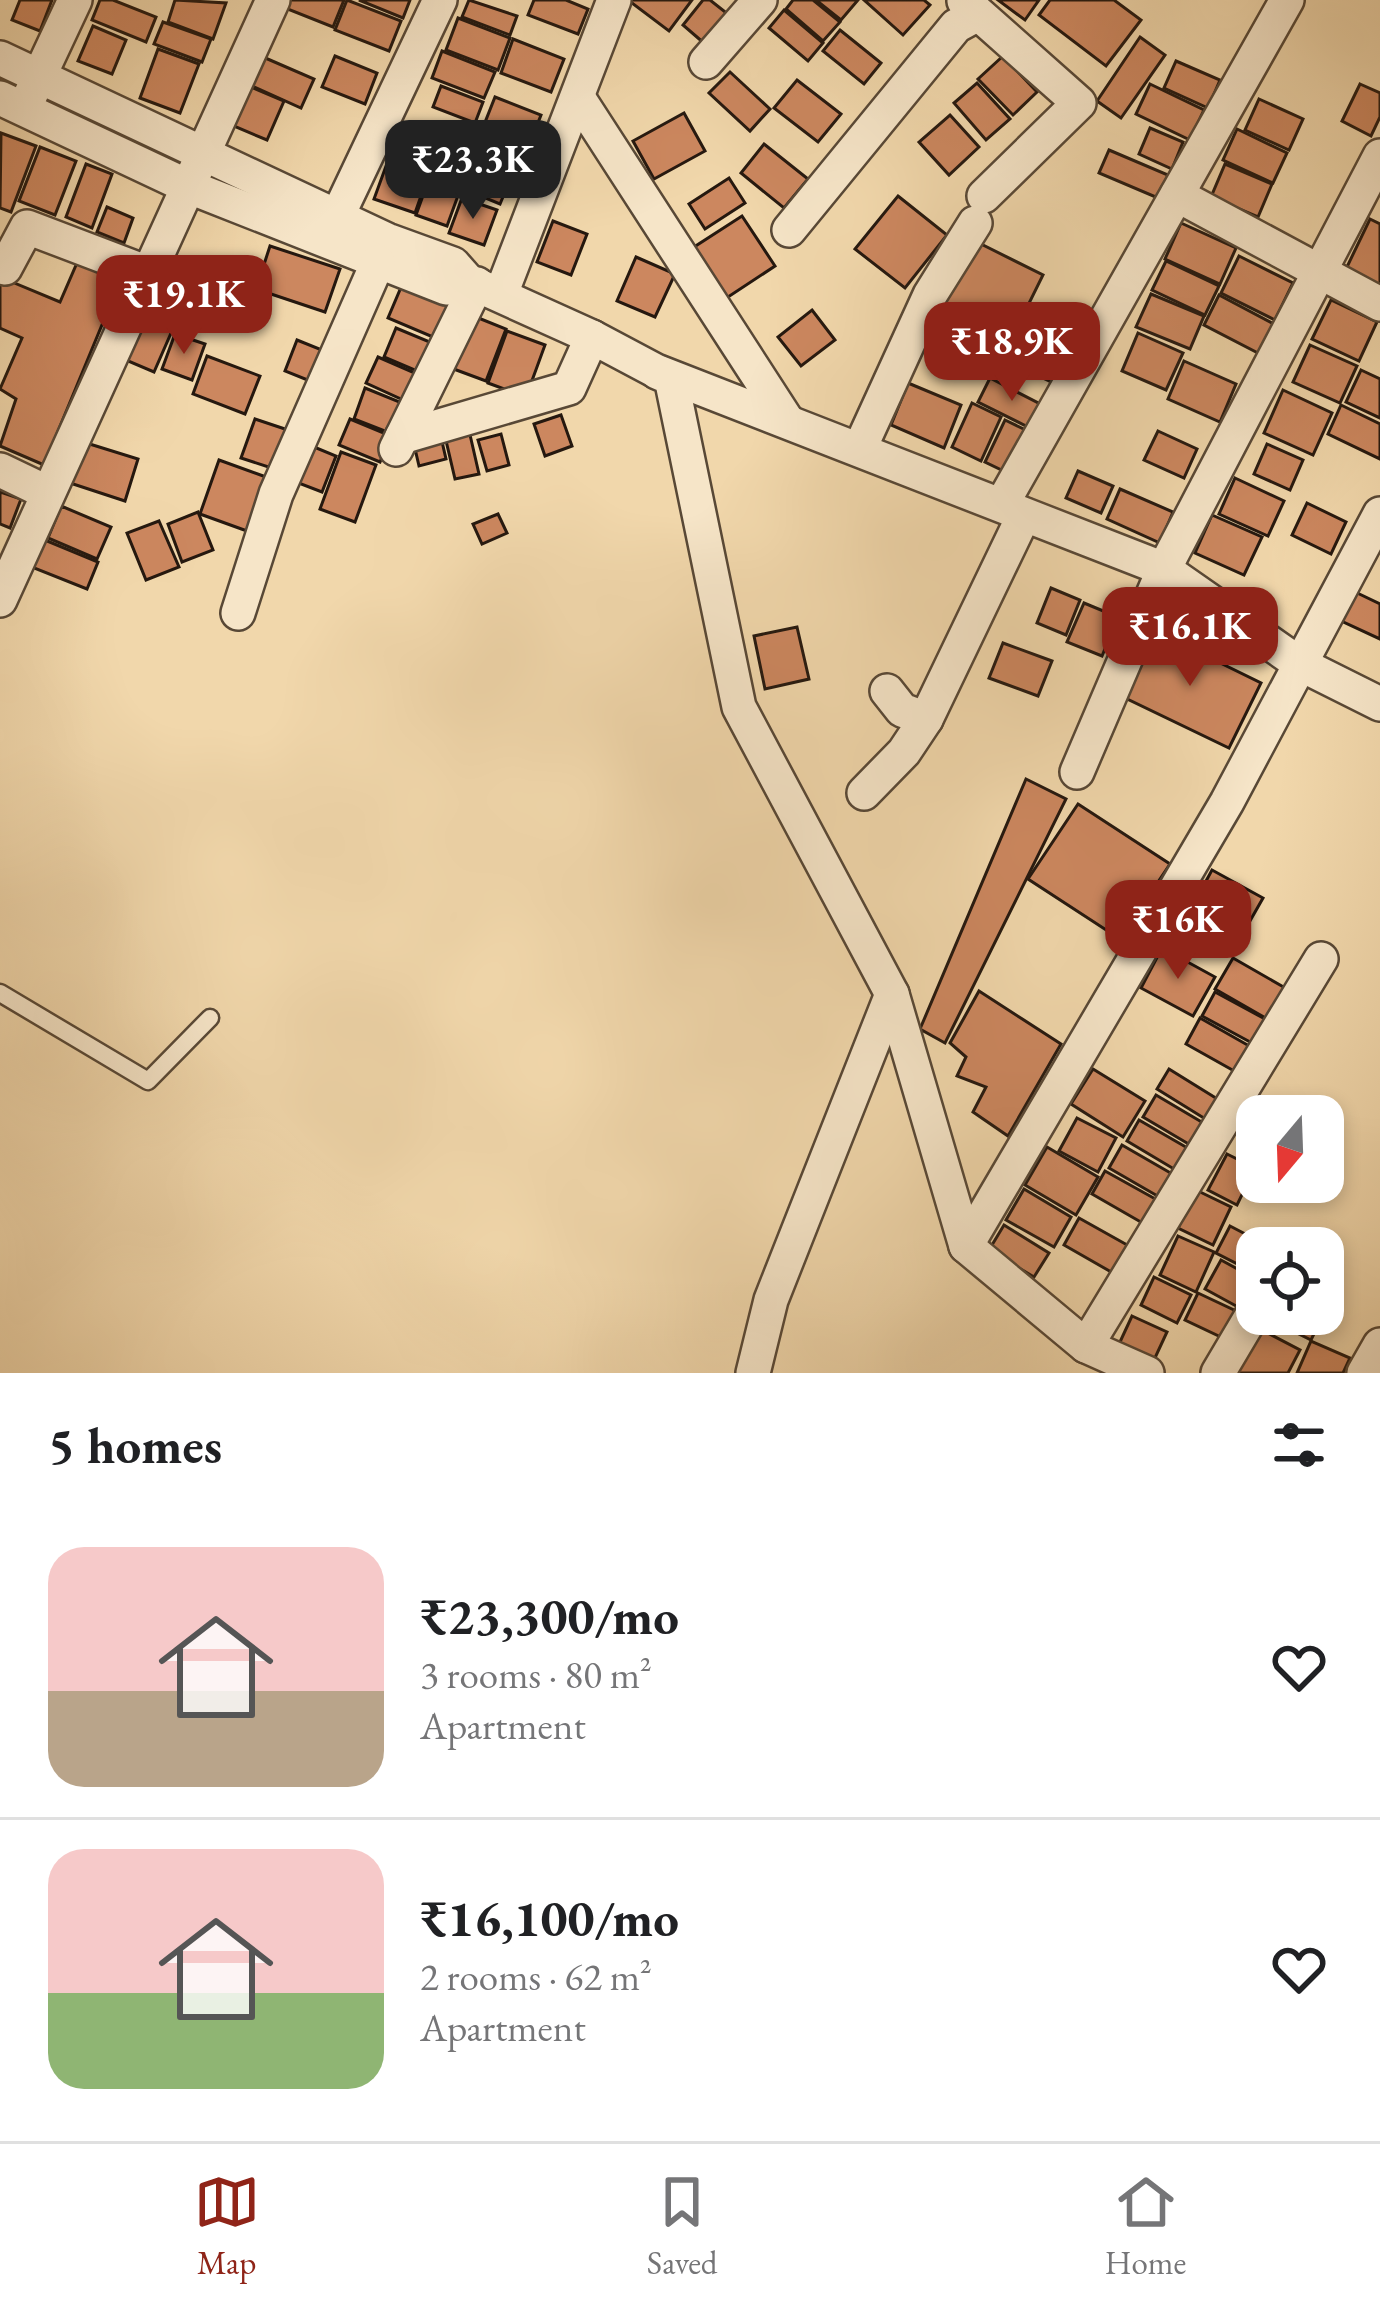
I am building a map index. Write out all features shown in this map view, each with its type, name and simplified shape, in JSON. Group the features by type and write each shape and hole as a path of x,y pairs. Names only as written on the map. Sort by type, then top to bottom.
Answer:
{"street":[{"path":"74,0 40,76 12,103 187,186 453,264 482,286 670,378 739,707 892,994 965,1246 1086,1346 1148,1373"},
{"path":"0,600 273,0"},
{"path":"331,229 440,0"},
{"path":"592,337 569,388 398,446 579,99 614,0"},
{"path":"706,62 760,0"},
{"path":"864,794 904,752 926,719 1013,510 1177,195 1287,0"},
{"path":"789,230 970,7 1078,103 980,209 930,295 860,448"},
{"path":"0,58 202,152 378,262 446,288 482,286"},
{"path":"579,99 787,419"},
{"path":"1077,772 1164,569 1380,156"},
{"path":"1177,195 1380,304"},
{"path":"0,266 5,268 27,227 148,273"},
{"path":"238,613 276,494 378,262"},
{"path":"656,371 1164,569 1300,664 1380,704"},
{"path":"0,470 48,494"},
{"path":"965,1246 1227,802 1380,514"},
{"path":"887,691 902,710 926,719"},
{"path":"1086,1346 1321,959"},
{"path":"753,1373 771,1300 892,994"},
{"path":"1218,1373 1240,1335"},
{"path":"1364,1373 1380,1345"}],"lane":[{"path":"0,993 148,1081 210,1018"}],"building":[{"path":"20,0 52,0 40,31 12,20"},
{"path":"100,0 113,0 156,17 146,42 92,20"},
{"path":"175,0 226,3 213,39 168,22"},
{"path":"283,0 344,0 333,27 280,6"},
{"path":"347,0 401,21 389,51 335,30"},
{"path":"359,0 410,0 403,18"},
{"path":"469,0 517,16 510,35 462,17"},
{"path":"534,0 566,0 588,9 578,34 528,15"},
{"path":"628,0 692,0 669,31"},
{"path":"703,0 729,15 705,44 683,25"},
{"path":"793,0 813,0 840,22 823,41 786,9"},
{"path":"816,0 858,0 841,20"},
{"path":"864,0 924,0 930,5 903,35"},
{"path":"998,0 1039,0 1025,20"},
{"path":"1050,0 1114,0 1141,20 1106,66 1039,15"},
{"path":"784,10 823,43 808,61 769,28"},
{"path":"458,18 510,38 498,70 446,50"},
{"path":"163,22 211,39 202,62 154,44"},
{"path":"93,26 126,40 112,74 78,61"},
{"path":"840,30 881,63 864,84 823,51"},
{"path":"1140,37 1165,55 1121,118 1097,101"},
{"path":"513,39 564,59 551,92 501,73"},
{"path":"158,49 199,64 180,113 140,98"},
{"path":"442,51 495,72 484,98 432,78"},
{"path":"335,56 377,73 365,104 322,87"},
{"path":"1003,56 1037,92 1013,115 978,79"},
{"path":"263,57 314,79 301,108 250,85"},
{"path":"1176,61 1220,80 1208,108 1164,88"},
{"path":"730,72 770,109 750,131 709,93"},
{"path":"797,80 841,114 818,142 774,108"},
{"path":"977,83 1010,119 986,140 954,103"},
{"path":"1150,84 1204,110 1190,140 1136,114"},
{"path":"1360,84 1380,93 1380,117 1371,136 1342,121"},
{"path":"246,85 284,101 267,140 229,124"},
{"path":"441,86 483,102 475,123 433,107"},
{"path":"495,97 541,115 528,148 482,130"},
{"path":"1259,99 1303,119 1289,150 1245,130"},
{"path":"684,113 705,151 654,179 633,141"},
{"path":"950,115 979,147 949,175 919,142"},
{"path":"405,125 460,147 447,178 393,156"},
{"path":"1150,128 1183,142 1172,169 1139,154"},
{"path":"1237,129 1287,153 1273,183 1223,160"},
{"path":"1,133 36,146 11,212 0,208"},
{"path":"764,144 808,179 784,208 741,173"},
{"path":"40,147 76,161 55,215 19,201"},
{"path":"1109,150 1168,175 1158,198 1099,173"},
{"path":"460,154 512,175 500,204 449,183"},
{"path":"389,158 429,173 415,213 374,199"},
{"path":"86,164 112,174 92,228 66,217"},
{"path":"1225,164 1272,184 1258,217 1211,197"},
{"path":"729,178 745,203 705,229 689,204"},
{"path":"429,179 460,190 447,226 416,215"},
{"path":"898,196 947,235 905,288 855,249"},
{"path":"462,198 497,210 484,245 449,233"},
{"path":"107,207 133,218 124,243 97,232"},
{"path":"742,216 775,266 725,299 691,249"},
{"path":"1370,219 1380,224 1380,288 1345,271"},
{"path":"553,221 587,234 571,275 537,262"},
{"path":"1181,223 1236,248 1220,284 1165,259"},
{"path":"973,240 1043,275 993,376 923,342"},
{"path":"270,246 340,269 325,312 256,289"},
{"path":"80,256 123,274 44,465 0,446 16,399 0,389 22,338 0,328 0,277 60,302"},
{"path":"1239,256 1293,283 1275,320 1221,293"},
{"path":"636,257 675,274 655,317 617,301"},
{"path":"1166,261 1219,286 1205,315 1152,290"},
{"path":"402,285 454,307 440,340 388,318"},
{"path":"1151,294 1204,316 1190,349 1136,327"},
{"path":"1219,295 1274,324 1258,353 1204,325"},
{"path":"1331,300 1377,322 1359,361 1312,339"},
{"path":"144,302 178,317 154,372 121,358"},
{"path":"812,310 835,340 801,366 778,337"},
{"path":"471,315 506,329 486,381 451,368"},
{"path":"1036,316 1085,340 1062,387 1013,364"},
{"path":"396,328 437,345 424,374 384,357"},
{"path":"507,331 545,345 526,397 488,383"},
{"path":"1138,333 1183,353 1166,390 1122,371"},
{"path":"175,334 205,344 192,380 162,369"},
{"path":"297,340 327,352 315,383 285,371"},
{"path":"1310,345 1357,366 1340,403 1293,382"},
{"path":"207,356 260,376 245,414 193,394"},
{"path":"378,357 424,377 412,404 366,383"},
{"path":"1184,361 1236,384 1220,422 1168,399"},
{"path":"1361,370 1380,379 1380,418 1346,402"},
{"path":"990,378 1046,407 1034,430 978,402"},
{"path":"908,383 961,405 944,448 891,425"},
{"path":"365,388 407,405 395,435 354,419"},
{"path":"1283,390 1332,413 1313,455 1264,433"},
{"path":"972,403 1001,417 981,461 952,447"},
{"path":"1341,405 1380,424 1380,459 1328,434"},
{"path":"561,415 572,446 545,456 534,424"},
{"path":"255,419 294,432 281,471 241,458"},
{"path":"350,419 391,436 380,462 339,445"},
{"path":"1005,420 1034,434 1014,476 985,462"},
{"path":"468,426 479,474 455,479 444,432"},
{"path":"1158,431 1197,449 1184,478 1144,460"},
{"path":"440,433 446,459 419,466 413,440"},
{"path":"501,434 509,465 487,471 478,440"},
{"path":"80,441 138,459 125,501 67,482"},
{"path":"302,442 336,456 322,492 288,479"},
{"path":"1267,444 1303,460 1290,490 1254,474"},
{"path":"341,452 376,465 355,522 320,509"},
{"path":"219,460 266,477 247,531 200,514"},
{"path":"1078,471 1113,486 1101,513 1066,498"},
{"path":"1235,478 1284,501 1268,536 1219,514"},
{"path":"1120,489 1173,512 1160,543 1107,519"},
{"path":"0,492 21,499 10,528 0,524"},
{"path":"1307,503 1346,522 1331,554 1292,535"},
{"path":"61,506 111,527 97,559 48,538"},
{"path":"198,512 213,550 182,562 168,524"},
{"path":"498,514 507,533 482,544 473,524"},
{"path":"1212,515 1262,537 1244,575 1195,553"},
{"path":"159,521 179,567 146,580 127,533"},
{"path":"40,538 98,562 87,589 29,566"},
{"path":"1051,588 1080,600 1066,635 1037,623"},
{"path":"1351,590 1380,604 1380,639 1337,619"},
{"path":"1084,603 1118,617 1102,656 1067,642"},
{"path":"797,627 809,679 765,689 754,636"},
{"path":"1151,629 1261,683 1229,748 1119,695"},
{"path":"1003,643 1052,661 1038,696 989,678"},
{"path":"1026,779 1066,799 945,1043 920,1029"},
{"path":"1078,804 1170,864 1120,939 1028,879"},
{"path":"1212,870 1263,898 1242,935 1192,907"},
{"path":"1162,948 1215,977 1193,1016 1141,988"},
{"path":"1233,958 1287,989 1269,1020 1215,989"},
{"path":"979,991 1061,1044 1008,1136 973,1112 986,1087 957,1076 966,1057 950,1043"},
{"path":"1215,992 1265,1019 1252,1043 1202,1016"},
{"path":"1200,1018 1251,1047 1236,1072 1186,1044"},
{"path":"1093,1069 1145,1101 1123,1137 1071,1104"},
{"path":"1169,1069 1219,1100 1207,1120 1157,1089"},
{"path":"1156,1095 1205,1124 1192,1146 1143,1117"},
{"path":"1077,1118 1116,1138 1098,1172 1059,1151"},
{"path":"1139,1120 1191,1150 1179,1172 1127,1141"},
{"path":"1122,1145 1174,1175 1161,1198 1109,1168"},
{"path":"1047,1147 1098,1177 1076,1215 1025,1185"},
{"path":"1227,1154 1236,1158 1237,1205 1208,1190"},
{"path":"1105,1171 1159,1201 1146,1225 1092,1194"},
{"path":"1024,1189 1071,1217 1054,1247 1006,1220"},
{"path":"1196,1190 1231,1207 1213,1245 1178,1228"},
{"path":"1079,1218 1129,1246 1113,1273 1064,1245"},
{"path":"1004,1225 1049,1253 1034,1277 989,1250"},
{"path":"1230,1226 1236,1229 1236,1263 1216,1253"},
{"path":"1178,1236 1214,1252 1196,1292 1160,1275"},
{"path":"1221,1260 1236,1268 1236,1306 1205,1289"},
{"path":"1154,1277 1191,1295 1177,1323 1141,1305"},
{"path":"1198,1293 1236,1311 1223,1338 1185,1320"},
{"path":"1132,1316 1167,1332 1154,1360 1119,1344"},
{"path":"1257,1335 1271,1335 1300,1350 1288,1373 1237,1373"},
{"path":"1311,1341 1350,1358 1343,1373 1297,1373"}]}
